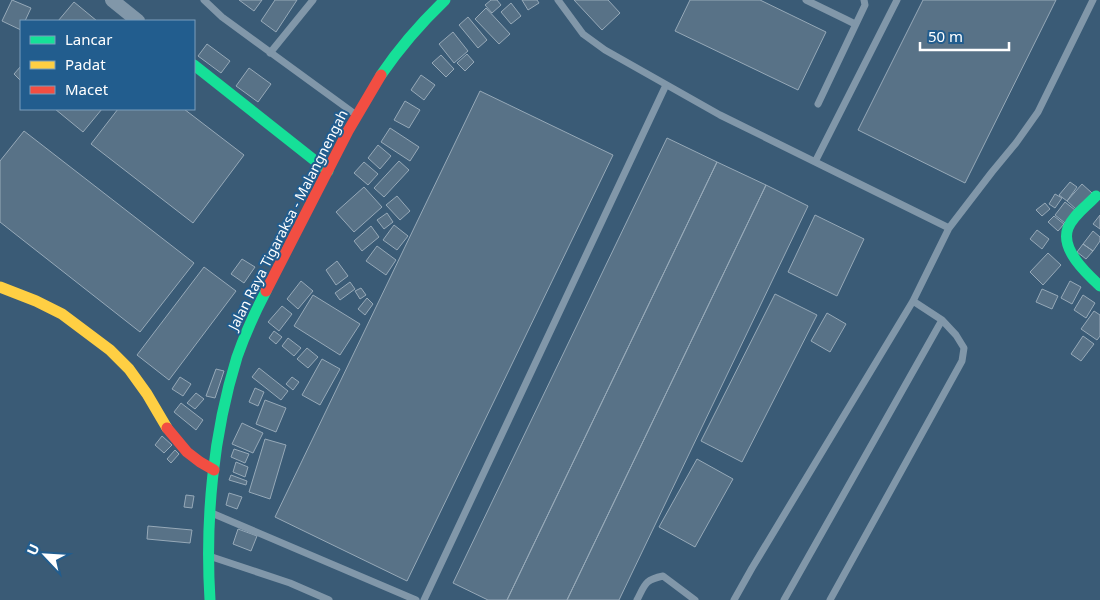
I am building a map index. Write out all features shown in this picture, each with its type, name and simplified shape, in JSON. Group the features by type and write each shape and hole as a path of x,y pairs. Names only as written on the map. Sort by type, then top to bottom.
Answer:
{"main road":[{"name":"Jalan Raya Tigaraksa - Malangnengah","path":"210,600 208,556 214,470 219,434 225,402 248,329 328,171 381,75 410,36 445,0"},
{"path":"195,66 328,171"},
{"path":"1096,196 1071,222 1066,235 1069,248 1076,261 1100,286"},
{"path":"0,287 36,301 62,314 110,350 129,369 166,426 187,452 214,470"}],"street":[{"path":"112,0 137,20"}],"lane":[{"path":"204,0 222,17 357,116"},
{"path":"270,53 313,0"},
{"path":"558,0 583,34 605,50 720,115 949,228"},
{"path":"806,0 855,24"},
{"path":"818,104 865,5 864,0"},
{"path":"815,162 897,0"},
{"path":"734,600 913,301 949,228 1038,112 1093,0"},
{"path":"424,600 666,84"},
{"path":"830,600 962,361 964,348 956,335 942,320 913,301"},
{"path":"784,600 942,320"},
{"path":"211,512 416,600"},
{"path":"208,556 290,583 329,600"},
{"path":"637,600 646,582 663,576 695,600"}],"building":[{"path":"12,0 31,8 25,20 20,20 20,30 2,21"},
{"path":"239,0 262,0 254,11"},
{"path":"275,0 297,0 276,32 261,21"},
{"path":"491,0 497,0 501,5 492,13 485,5"},
{"path":"522,0 537,0 539,3 528,10"},
{"path":"574,0 608,0 620,13 602,30"},
{"path":"690,0 760,0 826,32 798,90 675,31"},
{"path":"923,0 1056,0 965,183 858,130"},
{"path":"74,2 96,20 59,20"},
{"path":"511,3 521,16 511,24 501,12"},
{"path":"486,8 510,34 499,44 475,19"},
{"path":"468,17 487,40 478,48 459,25"},
{"path":"453,32 468,51 454,63 439,44"},
{"path":"207,44 230,61 221,73 198,56"},
{"path":"467,54 474,62 465,71 457,63"},
{"path":"441,55 454,69 446,77 432,63"},
{"path":"20,67 20,80 14,74"},
{"path":"249,68 271,84 258,102 236,86"},
{"path":"421,75 435,85 424,100 411,90"},
{"path":"480,91 613,155 407,581 275,517"},
{"path":"405,101 420,110 409,128 394,120"},
{"path":"56,110 101,110 83,132"},
{"path":"117,110 185,110 244,155 193,223 91,144"},
{"path":"390,128 419,147 410,161 381,142"},
{"path":"24,131 194,263 140,332 0,222 0,161"},
{"path":"667,138 717,162 507,600 488,600 453,583"},
{"path":"378,145 391,156 380,169 368,158"},
{"path":"399,161 409,170 384,197 374,188"},
{"path":"364,162 378,174 368,185 354,173"},
{"path":"717,162 766,185 567,600 507,600"},
{"path":"1070,182 1077,187 1067,201 1059,195"},
{"path":"1082,184 1092,193 1077,210 1067,201"},
{"path":"766,185 808,206 619,600 567,600"},
{"path":"364,187 382,207 354,232 336,212"},
{"path":"1055,194 1062,198 1055,208 1049,204"},
{"path":"397,196 410,211 400,220 386,205"},
{"path":"1065,202 1075,210 1065,223 1055,215"},
{"path":"1045,203 1050,209 1042,216 1036,210"},
{"path":"387,213 393,222 384,229 377,220"},
{"path":"815,215 864,239 837,296 788,272"},
{"path":"1100,215 1100,229 1093,224"},
{"path":"1054,216 1064,224 1058,231 1048,222"},
{"path":"394,225 408,236 397,250 383,240"},
{"path":"371,226 379,237 362,251 354,241"},
{"path":"1037,230 1049,239 1042,249 1030,239"},
{"path":"1093,231 1100,237 1100,241 1093,251 1083,244"},
{"path":"1083,244 1093,251 1086,259 1077,252"},
{"path":"377,246 396,260 386,275 366,261"},
{"path":"1048,253 1061,265 1043,285 1030,272"},
{"path":"242,259 255,267 244,283 231,274"},
{"path":"337,261 348,276 336,285 326,270"},
{"path":"204,267 236,291 169,380 137,355"},
{"path":"301,281 313,291 298,309 287,299"},
{"path":"1070,281 1081,287 1072,304 1061,298"},
{"path":"350,282 355,289 340,300 335,293"},
{"path":"361,288 366,295 360,299 355,291"},
{"path":"1042,289 1058,296 1052,309 1036,302"},
{"path":"775,294 817,315 742,462 701,441"},
{"path":"313,295 360,324 340,355 294,326"},
{"path":"1083,295 1095,303 1086,318 1074,310"},
{"path":"367,298 373,304 365,315 358,309"},
{"path":"282,306 292,314 279,331 268,322"},
{"path":"1094,311 1100,315 1100,336 1097,340 1081,329"},
{"path":"827,313 846,324 830,352 811,341"},
{"path":"274,331 282,337 276,344 269,338"},
{"path":"1083,336 1094,344 1081,361 1071,354"},
{"path":"288,338 301,348 294,356 282,346"},
{"path":"307,348 318,357 308,368 297,359"},
{"path":"322,359 340,369 320,405 302,395"},
{"path":"259,368 288,391 281,400 252,377"},
{"path":"216,369 224,371 215,398 206,396"},
{"path":"180,377 191,384 183,396 172,389"},
{"path":"292,377 299,382 293,390 286,384"},
{"path":"255,388 264,392 258,406 249,402"},
{"path":"196,393 204,399 195,409 187,403"},
{"path":"265,400 286,408 276,432 256,424"},
{"path":"181,403 203,420 196,430 174,412"},
{"path":"242,423 263,433 253,453 232,444"},
{"path":"162,436 172,445 164,453 155,445"},
{"path":"265,439 286,445 270,499 249,492"},
{"path":"234,449 249,454 245,463 231,457"},
{"path":"175,450 179,454 171,463 167,459"},
{"path":"697,459 733,479 695,547 659,527"},
{"path":"236,462 248,467 245,477 233,472"},
{"path":"231,475 247,481 246,485 229,480"},
{"path":"229,493 242,497 237,509 226,505"},
{"path":"186,495 194,496 192,508 184,507"},
{"path":"148,526 192,530 190,543 147,539"},
{"path":"238,529 257,536 251,551 233,544"}],"traffic: fast":[{"path":"381,75 411,36 445,0"},
{"path":"195,66 328,171"},
{"path":"1096,196 1073,219 1068,228 1067,236 1068,244 1076,260 1100,286"},
{"path":"210,600 210,508 222,416 237,357 250,323 266,291"}],"traffic: slow":[{"path":"0,287 36,301 62,314 110,350 129,369 147,394 167,428"}],"traffic: jam":[{"path":"266,291 348,131 381,75"},
{"path":"167,428 187,452 214,470"}]}
